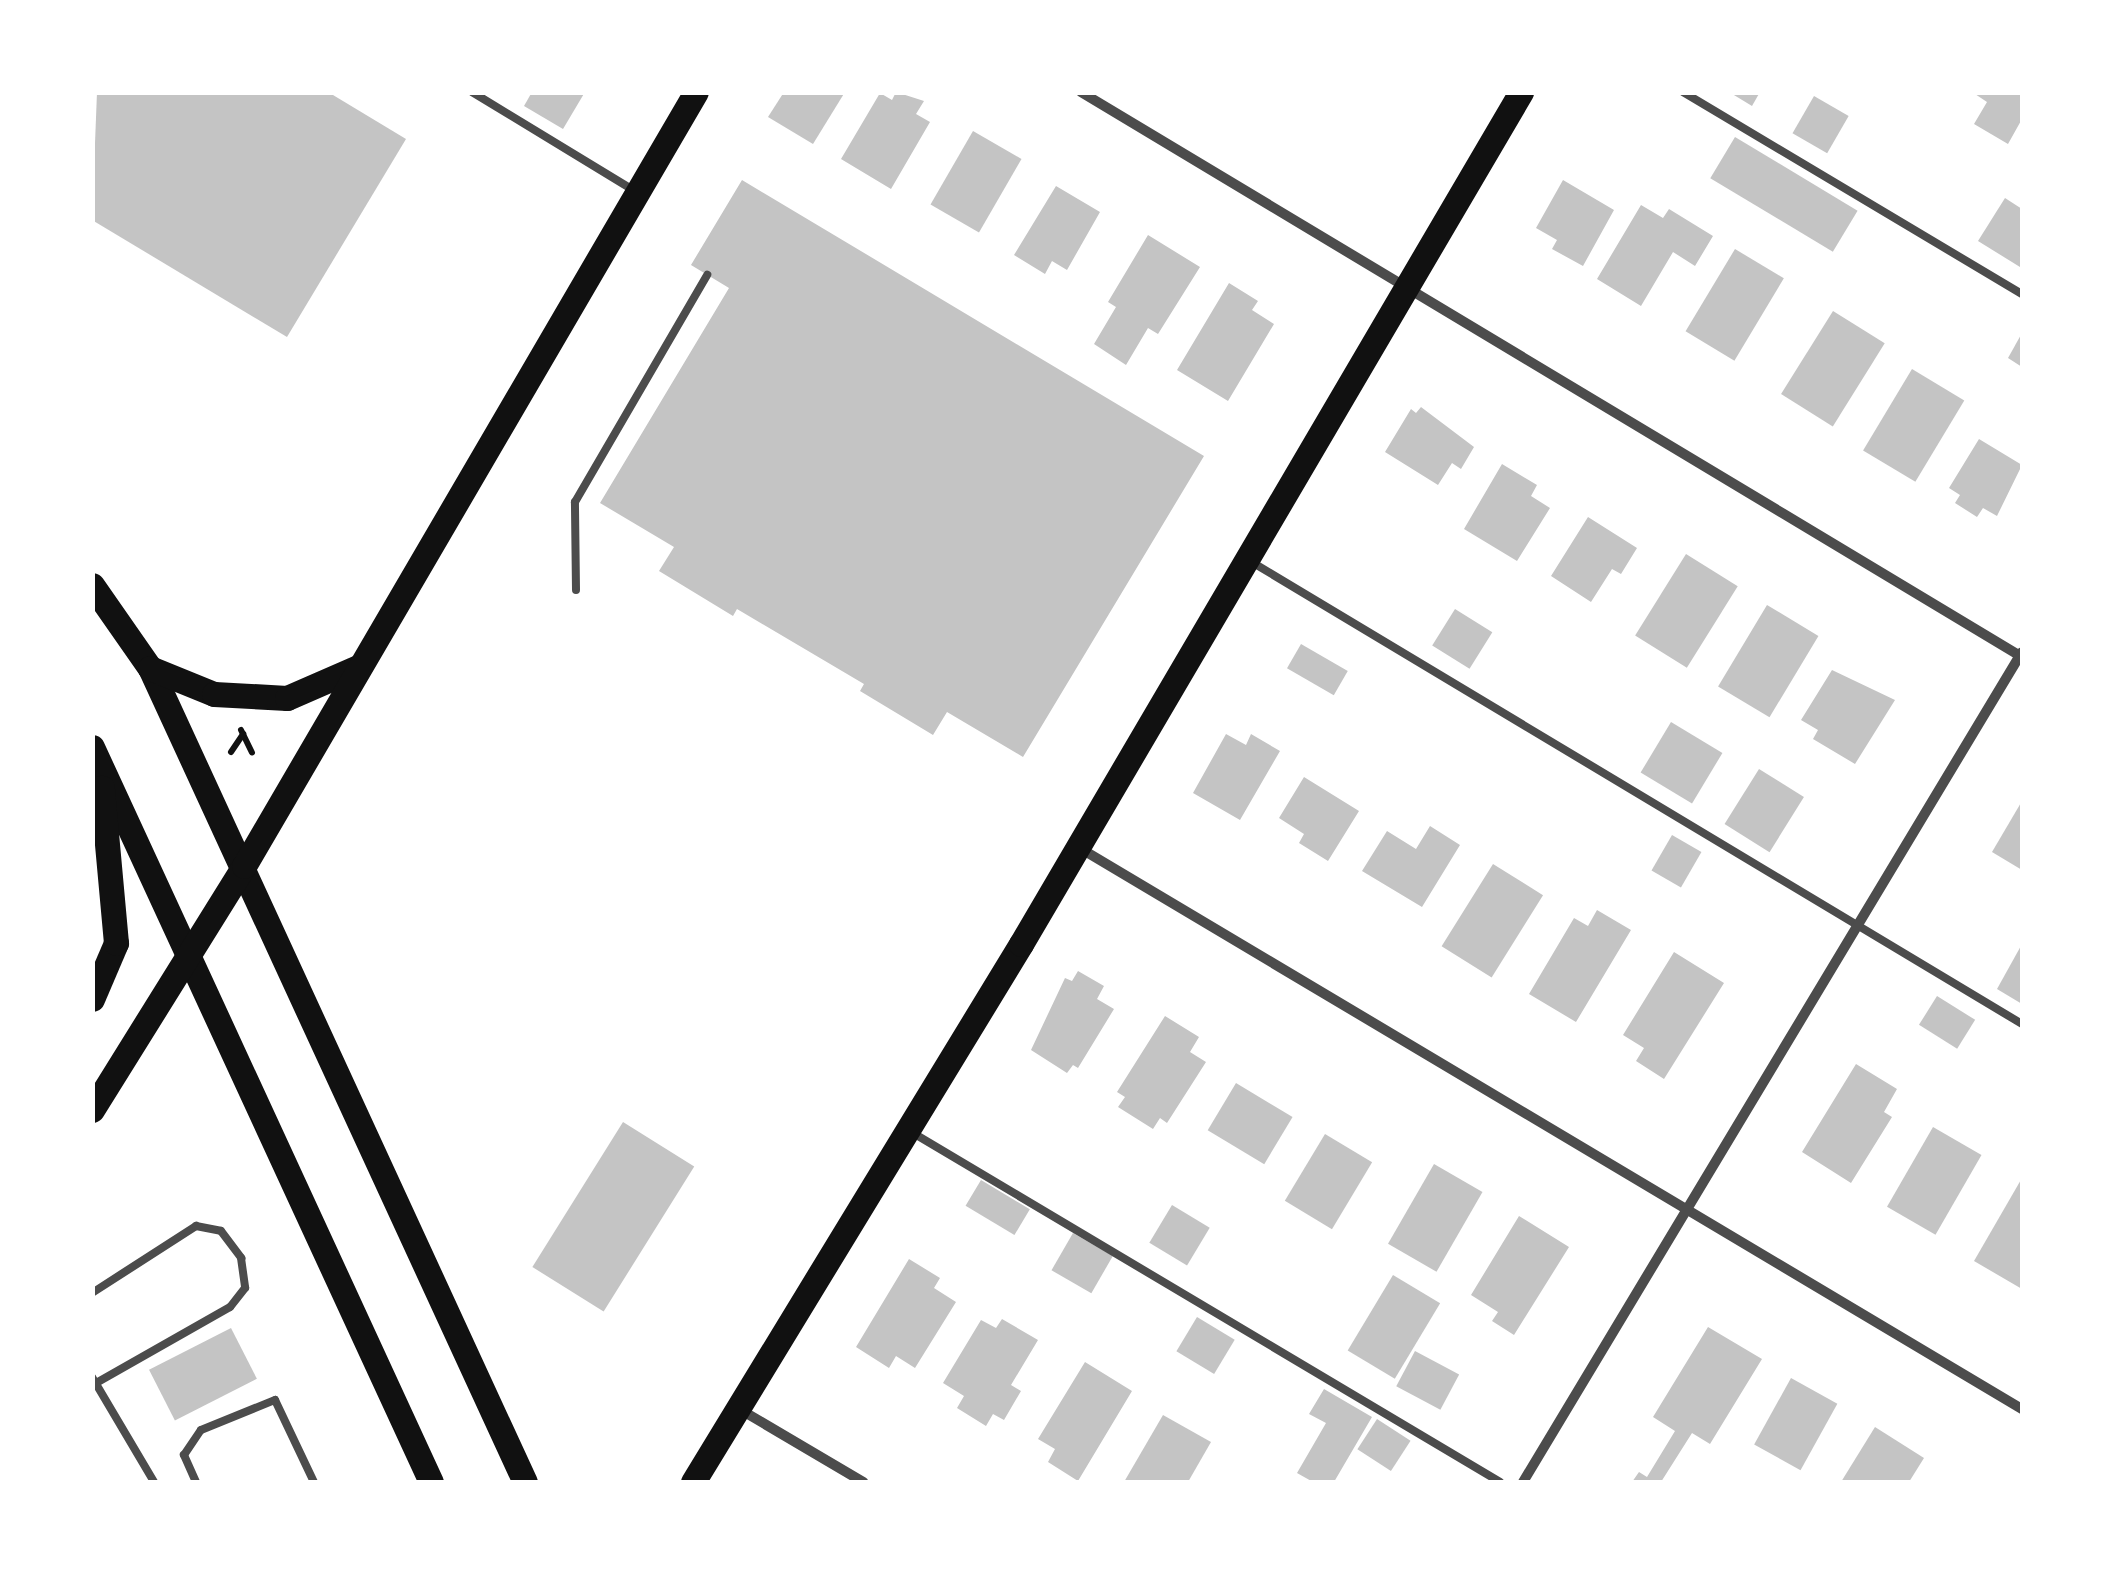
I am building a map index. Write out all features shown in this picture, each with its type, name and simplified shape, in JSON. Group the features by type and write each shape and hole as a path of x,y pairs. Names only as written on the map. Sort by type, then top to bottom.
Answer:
{"main road":[{"path":"92,1110 244,866 696,92"},
{"path":"694,1482 910,1130 1521,92"},
{"path":"92,586 150,668 526,1482"},
{"path":"150,668 214,694 287,698 358,668"},
{"path":"95,752 186,960 427,1481"},
{"path":"92,999 116,943 114,878 95,752"}],"street":[{"path":"1081,92 2021,654 1523,1482"},
{"path":"1078,847 1684,1212 2022,1409"},
{"path":"741,1410 864,1482"}],"lane":[{"path":"472,92 638,192"},
{"path":"1683,92 2022,294"},
{"path":"576,590 575,502 707,275"},
{"path":"1246,558 2022,1024"},
{"path":"910,1130 1500,1482"},
{"path":"92,1293 196,1226 221,1231 241,1258 244,1288 230,1306 94,1380 154,1482"},
{"path":"196,1482 184,1455 201,1430 275,1400 314,1482"}],"path":[{"path":"231,752 243,734"}],"building":[{"path":"97,92 328,92 406,139 287,337 92,220"},
{"path":"532,92 585,92 563,129 524,106"},
{"path":"784,92 845,92 813,144 768,117"},
{"path":"896,92 924,101 916,114 930,122 891,189 841,159 880,93 892,100"},
{"path":"1729,92 1760,92 1752,106"},
{"path":"1972,92 2022,92 2022,119 2008,144 1974,124 1987,102"},
{"path":"1814,96 1849,116 1827,153 1792,133"},
{"path":"973,131 1021,159 979,233 930,205"},
{"path":"1735,137 1858,211 1833,252 1710,178"},
{"path":"742,180 1204,456 1023,757 947,712 933,735 860,691 864,684 737,609 733,616 659,571 674,547 600,503 729,288 691,265"},
{"path":"1563,180 1614,210 1583,266 1552,249 1557,240 1536,228"},
{"path":"1056,186 1100,212 1067,270 1052,261 1045,274 1014,255"},
{"path":"2005,198 2022,209 2020,267 1978,241"},
{"path":"1641,205 1663,218 1669,209 1713,236 1695,266 1673,252 1641,306 1597,279"},
{"path":"1148,235 1200,267 1158,334 1148,328 1126,365 1094,344 1116,307 1108,302"},
{"path":"1735,249 1784,278 1734,361 1686,331"},
{"path":"1229,283 1258,301 1252,310 1274,324 1228,401 1177,370"},
{"path":"1833,311 1885,343 1833,426 1781,394"},
{"path":"2022,333 2022,367 2008,358"},
{"path":"1912,369 1964,400 1915,482 1863,450"},
{"path":"1421,407 1474,447 1461,469 1452,463 1438,485 1385,452 1411,409 1416,413"},
{"path":"1979,439 2022,465 1997,516 1983,508 1977,517 1955,503 1960,495 1949,488"},
{"path":"1502,464 1537,485 1531,496 1550,508 1517,561 1464,529"},
{"path":"1588,517 1637,548 1621,574 1612,569 1591,602 1551,576"},
{"path":"1686,554 1738,586 1687,668 1635,635"},
{"path":"1767,605 1818,636 1770,717 1718,686"},
{"path":"1455,609 1492,632 1470,669 1432,645"},
{"path":"1301,644 1348,671 1334,695 1287,668"},
{"path":"1832,670 1895,700 1855,764 1813,739 1818,730 1801,720"},
{"path":"1671,722 1722,753 1692,803 1641,773"},
{"path":"1226,734 1246,745 1251,734 1280,751 1240,820 1193,793"},
{"path":"1759,769 1804,797 1770,852 1725,824"},
{"path":"1304,777 1359,811 1328,861 1299,843 1304,834 1279,818"},
{"path":"2022,801 2022,870 1992,852"},
{"path":"1430,826 1460,845 1422,907 1362,871 1387,831 1416,849"},
{"path":"1672,835 1701,852 1681,888 1652,871"},
{"path":"1493,864 1543,895 1492,978 1442,946"},
{"path":"1597,910 1631,930 1576,1022 1529,994 1574,918 1588,926"},
{"path":"2022,944 2022,1004 1997,989"},
{"path":"1674,952 1724,983 1664,1079 1636,1061 1644,1048 1623,1035"},
{"path":"1078,971 1104,986 1097,999 1114,1009 1078,1068 1073,1065 1067,1073 1031,1050 1065,978 1072,981"},
{"path":"1937,996 1975,1020 1957,1049 1919,1025"},
{"path":"1165,1016 1199,1037 1190,1052 1206,1062 1167,1123 1160,1118 1153,1129 1118,1107 1125,1097 1117,1092"},
{"path":"1856,1064 1897,1089 1884,1112 1892,1117 1851,1183 1802,1152"},
{"path":"1236,1083 1293,1117 1264,1164 1208,1130"},
{"path":"623,1122 694,1167 604,1312 532,1267"},
{"path":"1933,1127 1981,1155 1935,1235 1887,1207"},
{"path":"1325,1134 1372,1162 1332,1229 1285,1201"},
{"path":"1434,1164 1482,1192 1436,1272 1388,1244"},
{"path":"2022,1178 2022,1289 1974,1261"},
{"path":"981,1180 1030,1209 1014,1235 966,1206"},
{"path":"1172,1205 1210,1228 1187,1265 1149,1243"},
{"path":"1519,1216 1569,1247 1514,1335 1492,1321 1498,1312 1471,1295"},
{"path":"1073,1233 1113,1256 1091,1293 1052,1270"},
{"path":"909,1259 940,1278 934,1288 956,1302 915,1368 896,1356 889,1368 856,1347"},
{"path":"1393,1275 1440,1303 1395,1379 1348,1350"},
{"path":"1197,1317 1235,1340 1214,1374 1176,1351"},
{"path":"1002,1319 1038,1340 1011,1385 1021,1391 1004,1420 993,1414 986,1426 957,1408 964,1396 943,1383 981,1320 996,1328"},
{"path":"1708,1327 1762,1359 1710,1444 1692,1433 1661,1482 1632,1482 1639,1472 1647,1477 1675,1431 1653,1417"},
{"path":"231,1328 257,1379 175,1421 149,1370"},
{"path":"1415,1351 1459,1374 1440,1410 1396,1386"},
{"path":"1085,1362 1132,1391 1078,1481 1048,1462 1055,1449 1038,1439"},
{"path":"1791,1378 1837,1404 1801,1470 1754,1444"},
{"path":"1324,1389 1372,1417 1334,1482 1313,1482 1297,1473 1326,1423 1309,1414"},
{"path":"1163,1415 1211,1442 1188,1482 1124,1482"},
{"path":"1377,1419 1411,1441 1391,1471 1357,1449"},
{"path":"1875,1427 1924,1458 1909,1482 1841,1482"}]}
